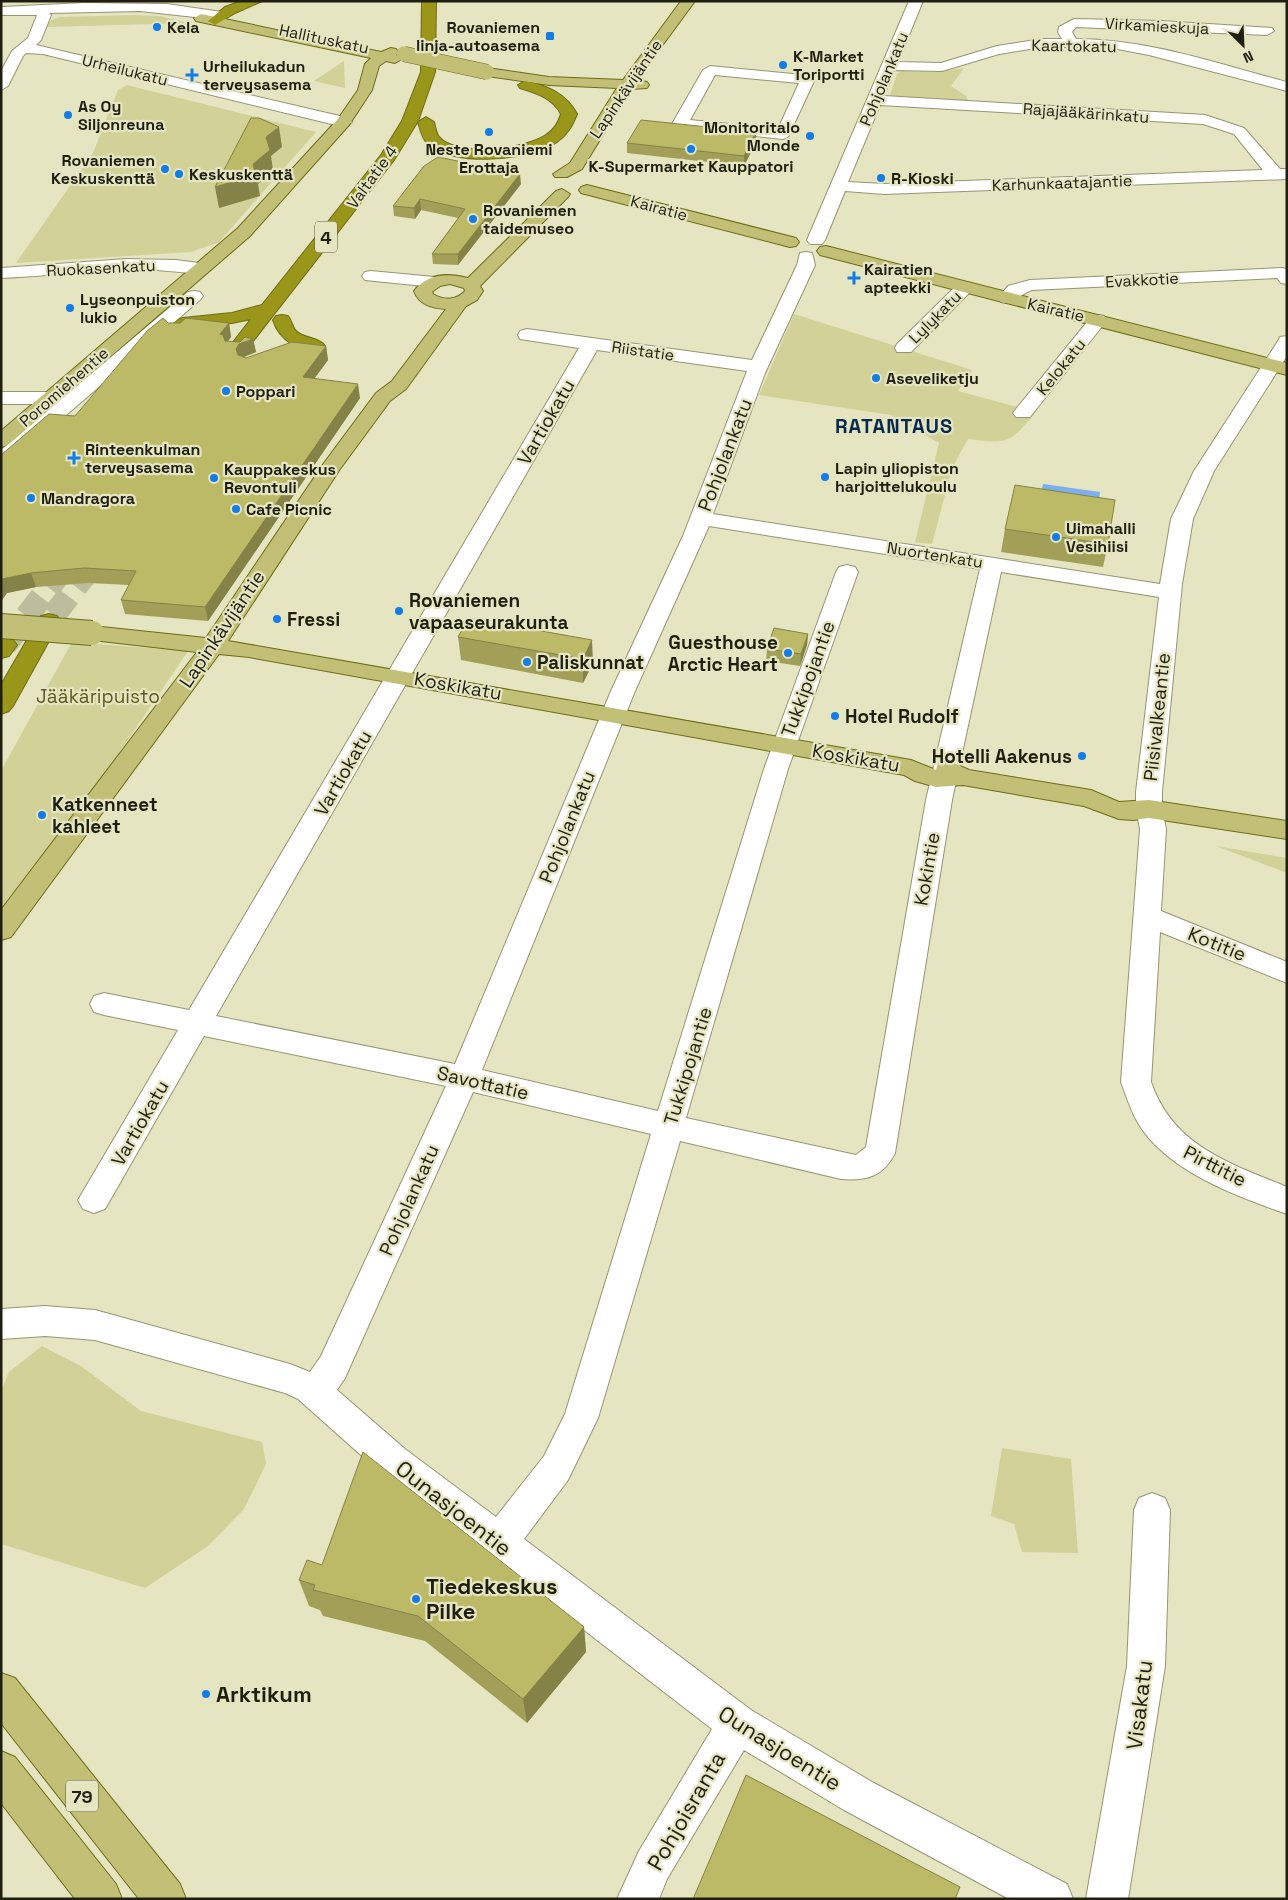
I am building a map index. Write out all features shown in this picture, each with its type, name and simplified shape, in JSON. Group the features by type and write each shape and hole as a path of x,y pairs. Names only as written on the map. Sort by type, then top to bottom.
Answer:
{"highway":[{"path":"212,17 237,1"},
{"path":"212,17 255,1"},
{"name":"Valtatie 4","path":"267,310 232,318 189,322 177,331 198,326 224,326 234,331 237,348 388,157 410,121 428,72 430,1"},
{"path":"440,80 444,47"},
{"path":"426,122 430,136 437,143 461,152 489,154 535,146 555,136 562,130 569,114 561,100 525,85"},
{"name":"Valtatie 4","path":"328,260 393,174 426,122 433,105"},
{"path":"281,351 316,346 301,342 277,327 294,305"},
{"path":"1,706 49,620"},
{"path":"1,688 30,647"}],"main road":[{"name":"Lapinkävijäntie","path":"678,39 694,12 695,3"},
{"name":"Lapinkävijäntie","path":"561,174 576,166 625,86 695,3"},
{"name":"Hallituskatu","path":"212,17 487,75 525,85 625,86"},
{"name":"Poromiehentie","path":"1,442 200,268 244,232 344,122 365,90 372,64 395,56"},
{"name":"Hallituskatu","path":"487,75 644,88"},
{"name":"Lapinkävijäntie","path":"585,183 625,116"},
{"path":"431,292 465,283 476,267 551,188 561,174 585,183 576,194 551,188"},
{"name":"Kairatie","path":"585,183 790,242 805,239 965,287 1279,367"},
{"path":"790,242 786,247 790,253 806,257 819,256 821,245"},
{"name":"Lapinkävijäntie","path":"1,930 212,646 331,467 383,397 399,385 461,302 473,293 465,283"},
{"name":"Lapinkävijäntie","path":"383,397 386,384 425,334 438,313 431,292"},
{"path":"431,292 461,302"},
{"name":"Koskikatu","path":"3,641 92,633 249,650 614,713 911,768 922,776 951,775 1091,799 1105,807 1133,813 1149,809 1287,830"},
{"name":"79","path":"1,1692 165,1899"},
{"name":"79","path":"1,1771 101,1899"}],"street":[{"name":"Pohjolankatu","path":"821,245 838,186 916,1"},
{"name":"Hallituskatu","path":"1,16 42,10"},
{"name":"Hallituskatu","path":"1,11 42,10 212,17"},
{"path":"1,86 14,59 24,46 34,40 42,10"},
{"name":"Virkamieskuja","path":"1071,42 1065,32 1066,27 1074,23 1161,24 1267,30"},
{"name":"Kaartokatu","path":"889,66 942,67 1015,46 1071,42 1107,43 1150,51 1287,88"},
{"name":"Urheilukatu","path":"24,46 344,122"},
{"path":"710,70 808,79 783,134 680,124 710,70"},
{"name":"Rajajääkärinkatu","path":"874,100 1205,120 1239,131 1281,174"},
{"name":"Karhunkaatajantie","path":"838,186 894,189 1281,174"},
{"name":"Pohjolankatu","path":"315,1392 333,1367 464,1078 614,713 694,536 759,367 806,264 806,257"},
{"name":"Ruokasenkatu","path":"1,273 146,264 179,264 200,268"},
{"path":"370,276 394,279 399,284 431,292"},
{"name":"Evakkotie","path":"1007,298 1014,290 1030,285 1284,276"},
{"name":"Lylykatu","path":"904,348 965,287"},
{"name":"Poromiehentie","path":"1,461 194,296"},
{"name":"Kelokatu","path":"1023,414 1098,320"},
{"name":"Riistatie","path":"527,335 759,367"},
{"name":"Piisivalkeantie","path":"1150,1120 1140,1100 1136,1082 1153,829 1149,809 1171,592 1182,519 1204,470 1279,367 1287,341"},
{"name":"Vartiokatu","path":"94,1200 591,344"},
{"path":"1,398 50,398"},
{"name":"Nuortenkatu","path":"700,518 1171,592"},
{"name":"Kokintie","path":"861,1168 880,1153 992,564"},
{"name":"Tukkipojantie","path":"497,1542 512,1526 556,1468 581,1418 784,745 847,572"},
{"name":"Kotitie","path":"1147,916 1287,973"},
{"name":"Savottatie","path":"104,1004 464,1078 841,1166 861,1168"},
{"name":"Pirttitie","path":"1150,1120 1161,1134 1190,1156 1287,1201"},
{"name":"Ounasjoentie","path":"1,1324 44,1321 95,1325 290,1379 315,1392 393,1461 736,1724 858,1796 1052,1899"},
{"name":"Visakatu","path":"1107,1899 1129,1777 1146,1666 1152,1510"},
{"name":"Pohjoisranta","path":"638,1899 653,1865 736,1724"}],"green space":[{"path":"160,16 188,23 46,27 50,21 60,17"},
{"path":"344,61 345,88 314,81"},
{"path":"964,68 951,86 966,96 969,103 889,98 897,74 901,71 932,72"},
{"name":"Keskuskenttä","path":"127,85 316,132 219,242 191,252 16,263 93,153 118,90"},
{"path":"794,314 972,370 958,391 1036,412 1020,430 1007,439 992,441 968,439 952,468 932,544 915,542 939,443 891,415 759,395"},
{"name":"Jääkäripuisto","path":"72,642 188,651 1,927 1,771"},
{"path":"1216,846 1287,858 1287,873"},
{"path":"42,1346 81,1366 141,1411 262,1442 266,1464 244,1509 208,1546 145,1588 1,1544 1,1391 9,1372"},
{"path":"1002,1448 1071,1459 1078,1553 1022,1552 1014,1524 991,1516"}],"water":[{"path":"1043,484 1100,492 1098,506 1040,498"}],"building":[{"path":"251,118 259,118 279,127 266,137 270,150 253,164 256,175 215,187"},
{"path":"641,120 756,132 744,156 627,143"},
{"path":"438,157 520,174 458,254 432,254 465,209 420,199 414,208 393,206 424,166"},
{"name":"Kauppakeskus Revontuli","path":"163,318 168,323 180,323 186,318 229,323 220,334 223,335 225,341 240,342 245,337 253,339 239,344 236,349 238,355 246,358 292,342 326,346 303,377 358,384 205,607 121,600 136,571 84,568 31,573 1,580 1,455 49,414 75,416 147,331"},
{"path":"1015,485 1115,500 1108,544 1005,529"},
{"path":"469,618 592,640 583,659 458,637"},
{"path":"774,628 808,634 801,654 767,649"},
{"name":"Tiedekeskus Pilke","path":"363,1452 584,1627 523,1699 418,1616 313,1590 315,1585 299,1580 307,1560 322,1565"},
{"path":"746,1775 960,1887 955,1899 693,1899"}],"tunnel":[{"path":"32,644 100,555"},
{"path":"5,645 72,557"}],"place":[{"name":"Kela","path":"157,27"},
{"name":"Rovaniemen linja-autoasema","path":"550,36"},
{"name":"K-Market Toriportti","path":"783,65"},
{"name":"Urheilukadun terveysasema","path":"192,75"},
{"name":"As Oy Siljonreuna","path":"68,115"},
{"name":"Neste Rovaniemi Erottaja","path":"489,132"},
{"name":"Monitoritalo Monde","path":"810,136"},
{"name":"K-Supermarket Kauppatori","path":"691,149"},
{"name":"Rovaniemen Keskuskenttä","path":"165,169"},
{"name":"Keskuskenttä","path":"179,174"},
{"name":"R-Kioski","path":"881,178"},
{"name":"Rovaniemen taidemuseo","path":"473,219"},
{"name":"Kairatien apteekki","path":"854,278"},
{"name":"Lyseonpuiston lukio","path":"70,308"},
{"name":"Aseveliketju","path":"876,378"},
{"name":"Poppari","path":"226,391"},
{"name":"Rinteenkulman terveysasema","path":"74,458"},
{"name":"Lapin yliopiston harjoittelukoulu","path":"825,477"},
{"name":"Kauppakeskus Revontuli","path":"214,478"},
{"name":"Mandragora","path":"31,498"},
{"name":"Cafe Picnic","path":"236,509"},
{"name":"Uimahalli Vesihiisi","path":"1056,537"},
{"name":"Rovaniemen vapaaseurakunta","path":"399,611"},
{"name":"Fressi","path":"277,619"},
{"name":"Guesthouse Arctic Heart","path":"788,653"},
{"name":"Paliskunnat","path":"527,662"},
{"name":"Hotel Rudolf","path":"835,716"},
{"name":"Hotelli Aakenus","path":"1082,756"},
{"name":"Katkenneet kahleet","path":"42,815"},
{"name":"Tiedekeskus Pilke","path":"416,1599"},
{"name":"Arktikum","path":"206,1694"}],"district":[{"name":"RATANTAUS","path":"894,426"}]}
